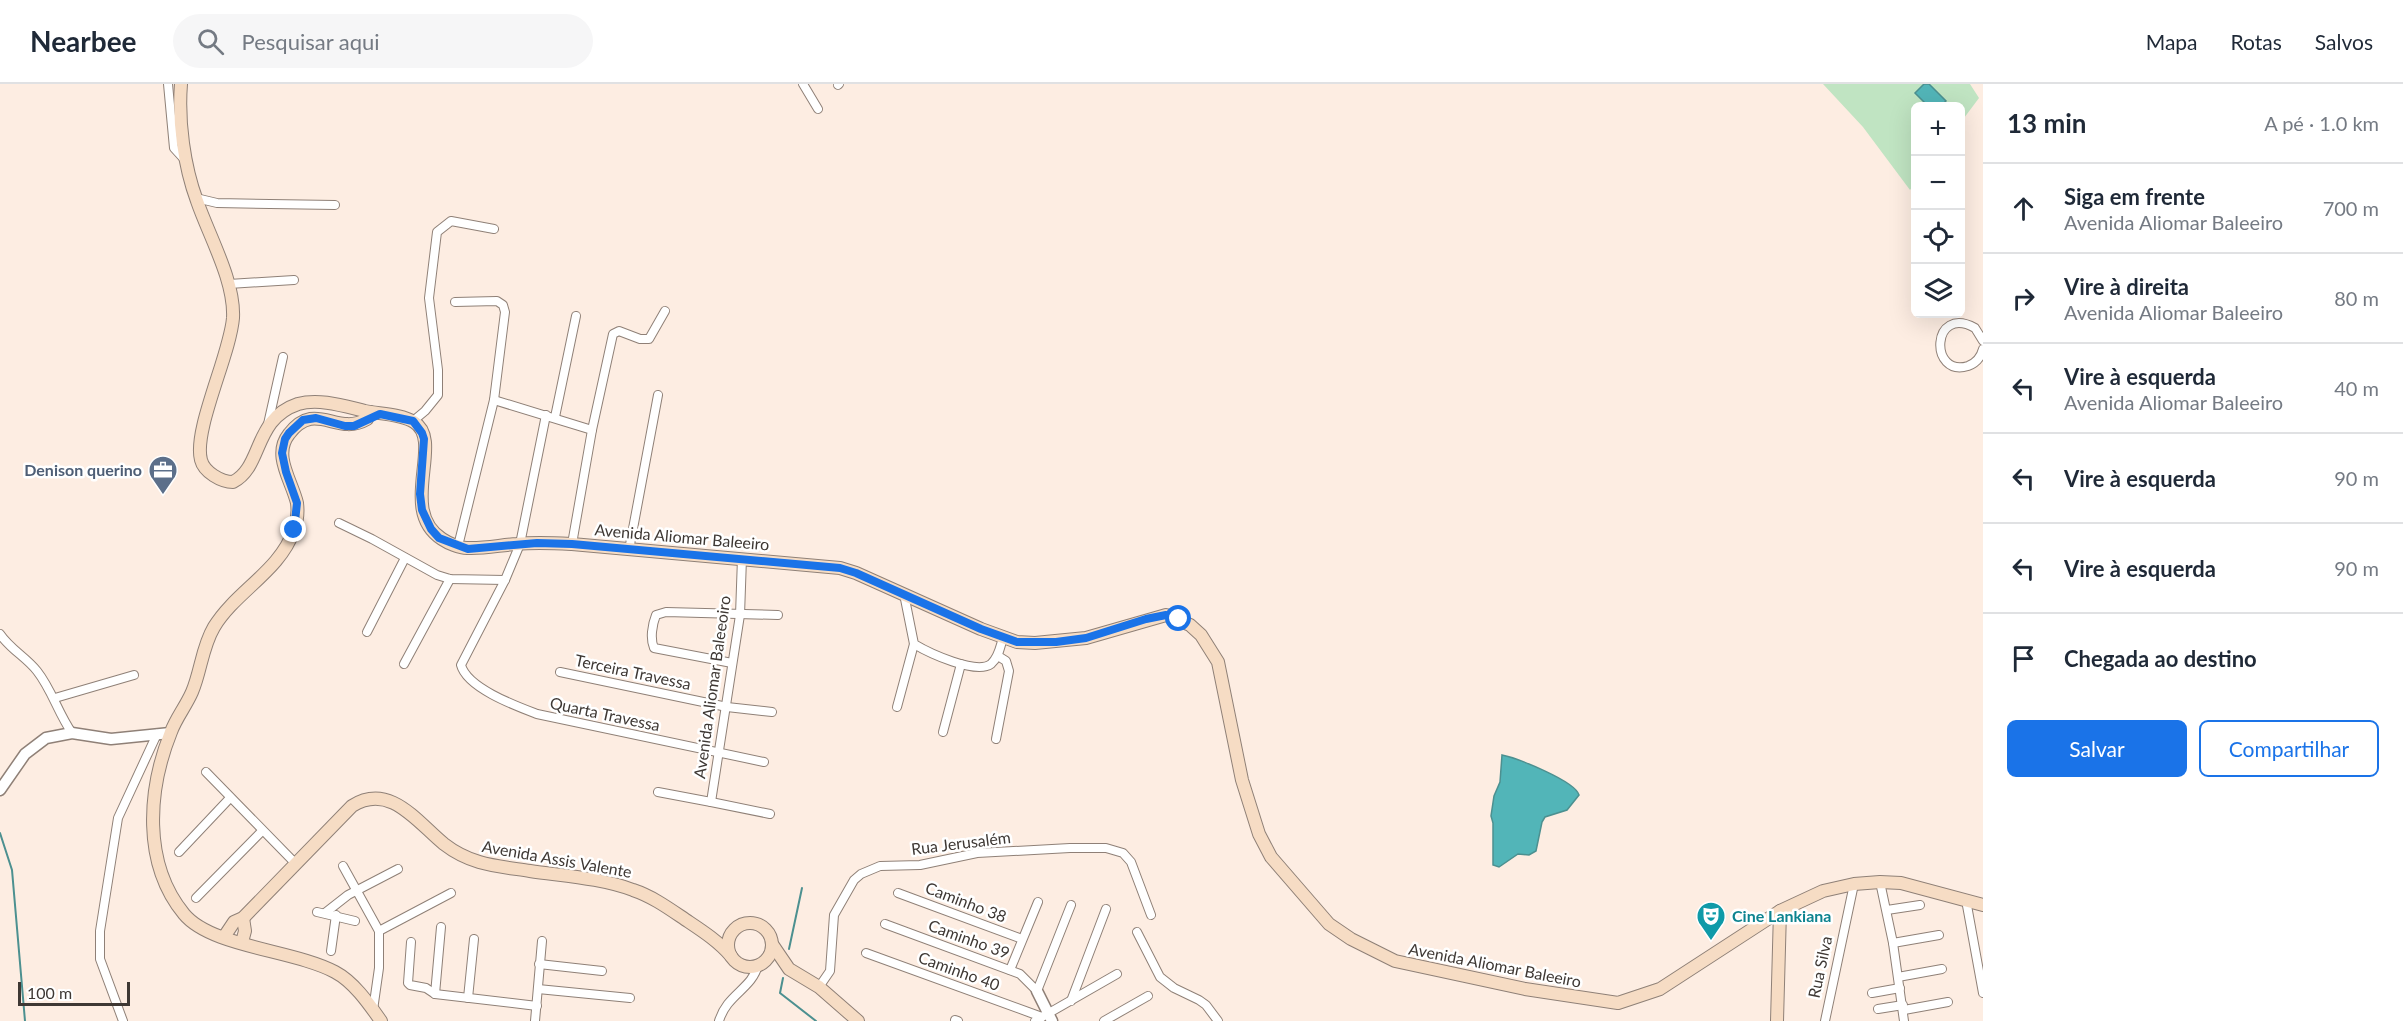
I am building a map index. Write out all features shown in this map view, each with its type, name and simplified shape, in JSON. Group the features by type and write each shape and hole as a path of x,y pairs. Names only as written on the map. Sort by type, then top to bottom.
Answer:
{"main road":[{"path":"180,84 179,99 187,162 195,198 229,284 233,304 228,345 196,461 222,480 233,482 239,479 249,465 267,427 281,413 306,403 320,402 368,416 413,421"},
{"path":"368,416 354,426 345,426 316,418 303,420 285,439 283,462 297,503 294,530 284,550 213,628 192,691 170,733 154,796 152,817 156,850 166,883 186,916 205,931 336,973 374,1010 381,1021"},
{"name":"Avenida Aliomar Baleeiro","path":"413,421 418,425 424,439 420,494 424,518 439,538 468,549 520,544 572,544 840,568 1003,638 1026,643 1086,638 1166,615 1190,625 1201,635 1218,662 1242,780 1258,834 1265,846 1280,870 1329,924 1351,939 1395,961 1529,990 1618,1003 1676,980 1780,911 1823,891 1854,884 1880,882 1912,885 1983,905"},
{"name":"Avenida Assis Valente","path":"224,938 234,922 243,918 352,806 368,799 384,798 399,805 454,852 476,862 609,883 632,889 659,902 706,934 731,956"},
{"path":"1777,1021 1780,911"},
{"path":"242,942 243,918"},
{"path":"706,934 732,931 743,923 756,923 768,931 772,944 789,969 819,987 858,1021"},
{"path":"732,931 728,944 731,956 738,964 748,967 760,964 789,969"},
{"path":"760,964 771,951 772,944"}],"street":[{"path":"168,84 174,148 187,162"},
{"path":"802,84 818,109"},
{"path":"195,198 217,203 335,205"},
{"path":"413,421 438,395 438,370 429,304 438,232 451,221 494,229"},
{"path":"229,284 294,280"},
{"path":"455,302 497,301 505,309 494,400 459,546"},
{"path":"572,544 592,430 613,334 619,331 640,339 649,339 665,311"},
{"path":"339,523 372,538 437,575 450,579 505,580 520,544 576,316"},
{"path":"1983,341 1975,328 1962,323 1945,330 1940,342 1940,348 1946,361 1958,367 1972,364 1983,349"},
{"path":"267,427 283,357"},
{"path":"629,550 658,394"},
{"path":"494,400 592,430"},
{"path":"367,632 405,558"},
{"name":"Avenida Aliomar Baleeoiro","path":"658,792 711,802 740,615 742,558"},
{"path":"404,664 450,579"},
{"name":"Quarta Travessa","path":"505,580 461,665 462,670 476,683 503,700 537,714 764,762"},
{"path":"897,708 914,644 904,594"},
{"path":"732,663 654,648 653,622 659,613 778,615"},
{"path":"0,634 38,671 54,698 62,719 72,733"},
{"path":"914,644 976,668 993,662 998,656 1003,638"},
{"path":"996,740 1009,671 1006,661 998,656"},
{"path":"943,732 961,664"},
{"name":"Terceira Travessa","path":"560,672 727,707 772,712"},
{"path":"54,698 134,675"},
{"path":"0,790 25,754 35,744 52,736 72,733 111,739 170,733"},
{"path":"123,1021 100,959 100,931 118,819 157,734"},
{"path":"206,772 295,862"},
{"path":"179,852 231,798"},
{"path":"711,802 770,814"},
{"path":"196,898 262,831"},
{"name":"Rua Jerusalém","path":"819,987 830,971 834,915 854,880 861,874 880,866 920,866 977,853 1106,848 1123,853 1131,862 1150,915"},
{"path":"344,866 379,932 379,968 374,1010"},
{"path":"355,921 321,912 398,869"},
{"path":"1880,882 1893,943 1904,1021"},
{"name":"Rua Silva","path":"1825,1021 1854,884"},
{"name":"Caminho 38","path":"898,892 1022,939"},
{"path":"379,932 451,893"},
{"path":"1966,900 1983,993"},
{"path":"1010,970 1038,902"},
{"path":"1071,905 1036,991 1044,1018 1117,974"},
{"path":"1887,910 1920,905"},
{"path":"1071,1001 1106,909"},
{"path":"332,951 336,915"},
{"name":"Caminho 39","path":"885,924 1010,970 1022,976 1036,991"},
{"path":"435,994 441,927"},
{"path":"1137,932 1160,977 1174,988 1199,999 1218,1021"},
{"path":"1893,943 1939,935"},
{"path":"468,998 474,939"},
{"path":"535,1021 542,941"},
{"path":"411,942 408,984 426,988 435,994 537,1006"},
{"name":"Caminho 40","path":"866,953 1044,1018"},
{"path":"539,964 602,971"},
{"path":"719,1021 727,1003 755,977 760,964"},
{"path":"1898,976 1942,969"},
{"path":"1872,993 1900,988"},
{"path":"538,989 630,998"},
{"path":"1104,1021 1148,996"},
{"path":"1878,1009 1948,1002"}],"green space":[{"path":"1823,84 1970,84 1979,98 1965,117 1965,102 1911,102 1910,190 1863,127"}],"water":[{"path":"1924,84 1929,84 1946,101 1924,102 1915,93"},
{"path":"1502,755 1532,765 1557,777 1575,789 1579,795 1567,810 1545,817 1536,851 1529,855 1518,854 1499,867 1493,865 1491,816 1494,796 1500,782"}],"waterway":[{"path":"0,833 12,870 25,1021"},
{"path":"789,949 802,888"},
{"path":"783,978 780,993 816,1021"}],"place":[{"name":"Denison querino","path":"163,496"},
{"name":"Cine Lankiana","path":"1711,942"}],"route":[{"path":"294,530 297,503 282,453 289,433 303,420 316,418 345,426 354,426 380,414 405,418 418,425 424,439 420,501 424,518 439,538 463,548 537,543 572,544 840,568 981,629 1017,642 1056,642 1086,638 1166,615 1179,619"}]}
